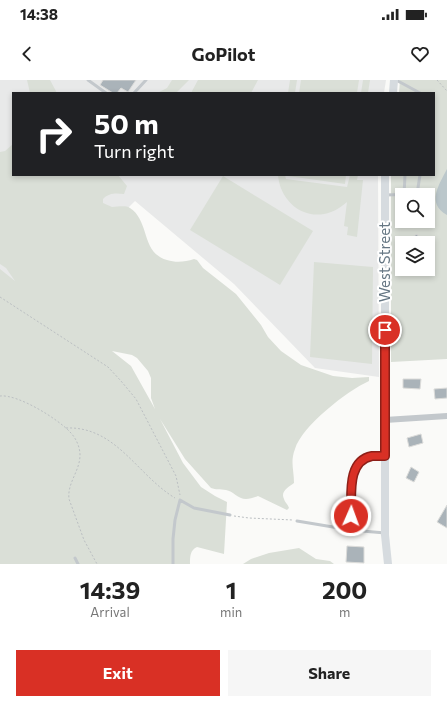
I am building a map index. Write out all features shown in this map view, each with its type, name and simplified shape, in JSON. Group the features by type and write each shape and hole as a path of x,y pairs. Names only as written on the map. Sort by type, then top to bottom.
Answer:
{"street":[{"path":"393,92 395,80"},
{"name":"West Street","path":"385,176 385,533 388,564"},
{"path":"385,420 447,416"}],"lane":[{"path":"88,80 105,92"},
{"path":"135,92 146,80"},
{"path":"395,80 418,92"},
{"path":"404,188 405,176"},
{"path":"418,188 420,176"},
{"path":"385,196 395,195"},
{"path":"350,530 353,473 359,463 371,456 385,456"},
{"path":"173,564 175,520 180,500 194,508 230,515"},
{"path":"297,521 350,530 385,533"},
{"path":"75,558 78,564"}],"path":[{"path":"437,80 447,91"},
{"path":"0,297 108,367 121,381 136,399 176,476 180,500 155,483 117,446 93,431 66,428"},
{"path":"0,396 22,400 66,428 74,438 80,454 79,462 70,484 69,499 84,540 97,564"},
{"path":"230,515 249,518 297,521"}],"shaded area":[{"path":"0,80 386,80 384,92 12,92 12,176 378,176 379,377 315,368 234,284 135,201 24,312 0,285"},
{"path":"27,80 50,80 56,92 30,92"},
{"path":"172,80 189,80 177,92 159,92 167,88"},
{"path":"198,80 258,80 252,92 192,92"},
{"path":"290,80 297,80 295,92 288,92"},
{"path":"301,80 359,80 357,92 299,92"},
{"path":"363,80 370,80 368,92 361,92"},
{"path":"400,80 447,80 447,359 391,362 391,176 435,176 435,92 399,92"},
{"path":"12,145 12,176 119,176 127,186 124,194 115,194 105,197 103,199 103,203 112,207 124,206 130,208 141,221 149,244 153,251 159,256 174,262 194,259 197,260 203,268 236,294 261,325 268,337 281,351 301,365 333,376 352,378 369,377 369,381 349,393 326,410 306,430 299,440 293,458 294,483 284,491 283,494 284,500 289,508 287,510 258,496 243,499 229,491 211,488 185,459 160,419 183,463 201,487 227,502 224,554 197,547 190,556 190,564 0,564 0,269 15,281 6,268 0,264 0,152 5,151","holes":["112,351 132,355 137,358 148,371 151,378 151,398 155,409 131,366"]},
{"path":"447,169 447,215 437,205 436,194"},
{"path":"223,176 313,231 280,285 190,230"},
{"path":"278,176 285,176 286,179 347,187 350,176 358,176 357,180 363,180 357,237 347,235 348,227 344,226 347,202 331,212 312,214 303,212 283,194"},
{"path":"288,176 346,176 345,184"},
{"path":"314,262 373,267 372,364 310,357"},
{"path":"299,548 316,559 330,561 334,564 243,564 251,559 269,553"}],"building":[{"path":"103,80 136,80 128,92 121,88 118,92 111,92 100,85"},
{"path":"403,379 421,379 420,389 403,388"},
{"path":"447,388 447,398 435,399 434,389"},
{"path":"421,434 423,443 409,447 407,438"},
{"path":"411,467 419,472 414,482 406,478"},
{"path":"447,505 447,528 437,522"},
{"path":"347,546 364,547 364,563 346,562"}],"route":[{"path":"351,516 353,473 359,463 371,456 385,456 385,330"}]}
